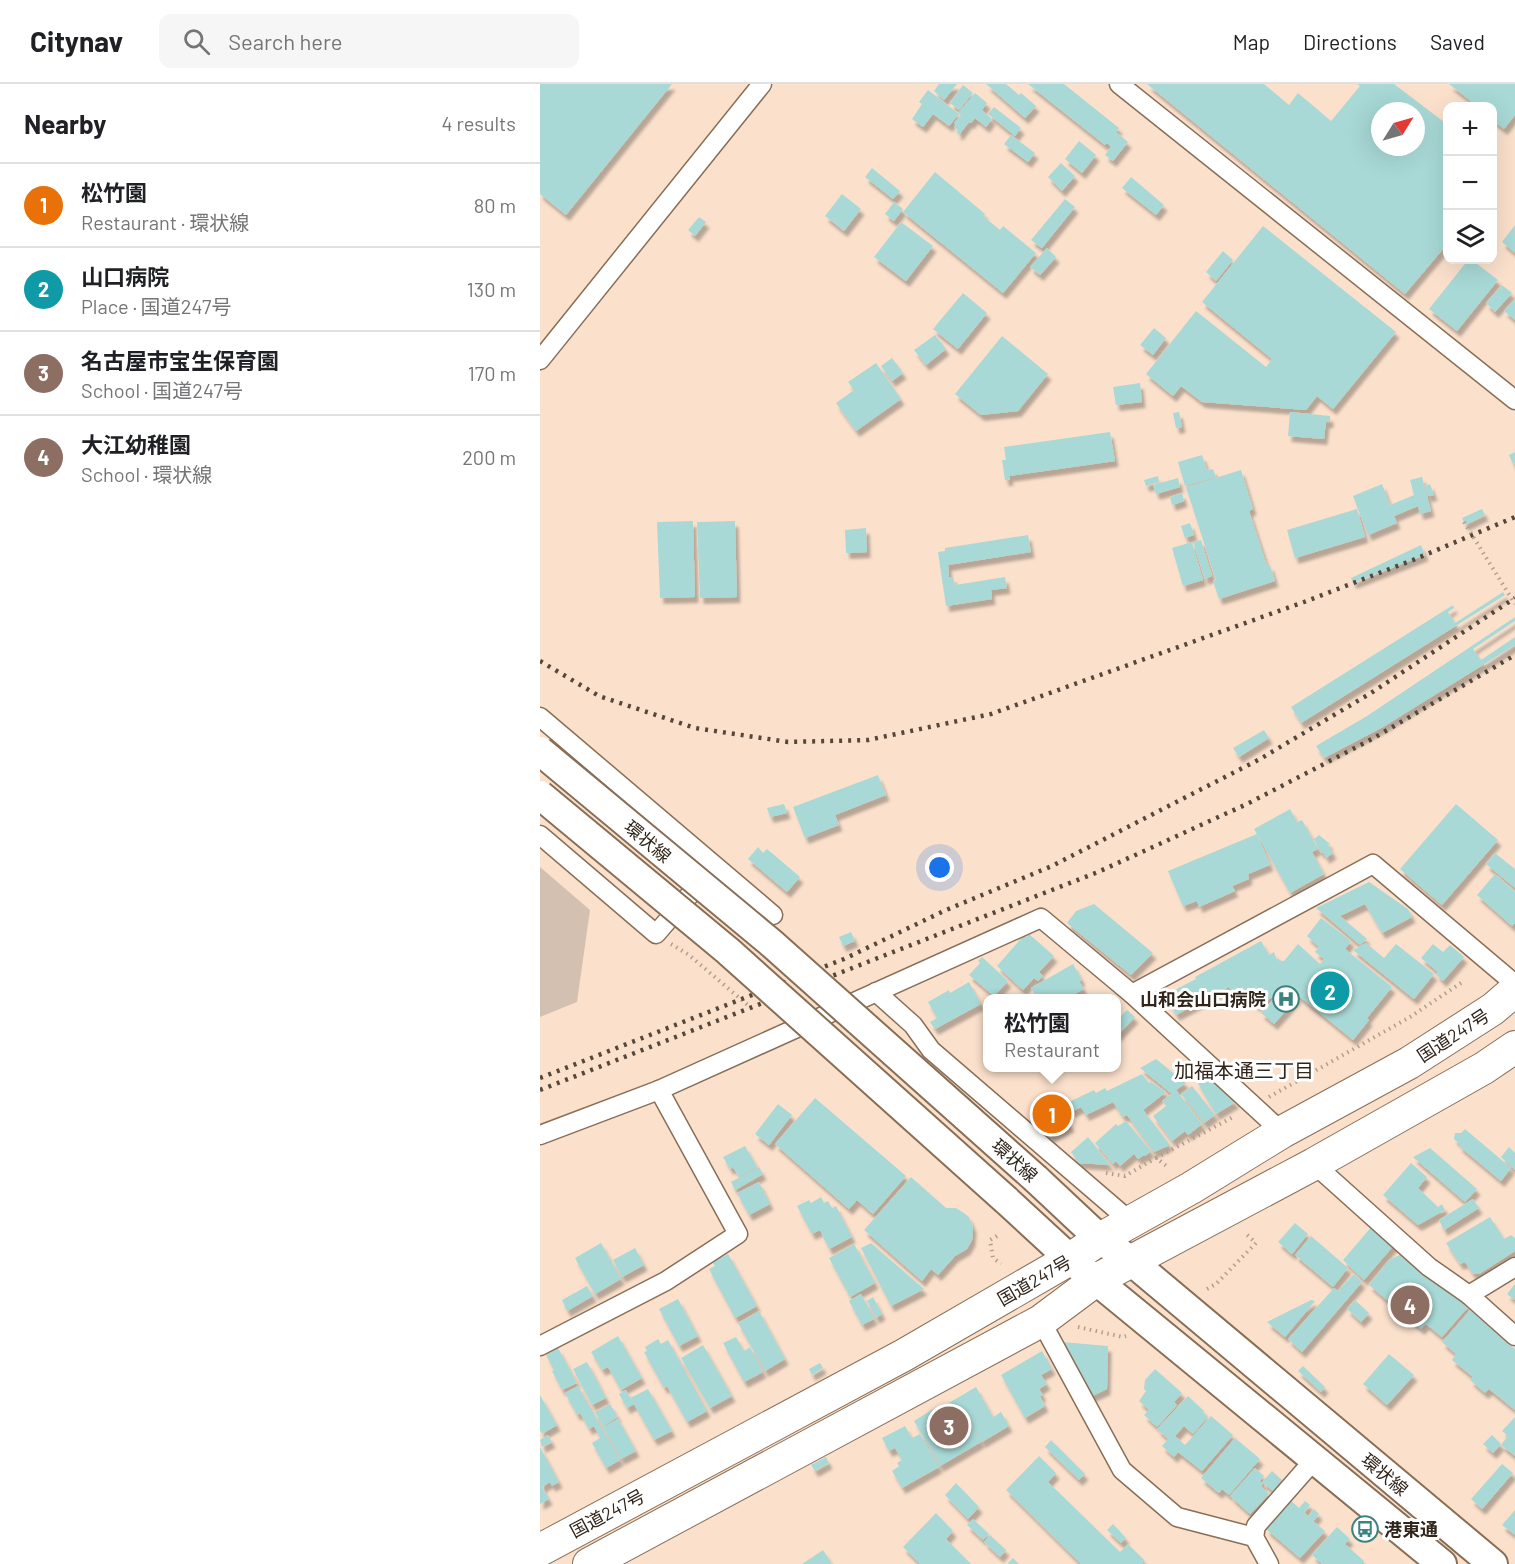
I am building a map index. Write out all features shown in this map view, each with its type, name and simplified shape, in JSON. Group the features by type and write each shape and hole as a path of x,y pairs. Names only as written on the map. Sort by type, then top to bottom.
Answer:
{"highway":[{"name":"国道247号","path":"540,1550 904,1355 1191,1188 1282,1132 1409,1063 1493,1009 1515,990"},
{"name":"国道247号","path":"589,1564 1056,1321 1096,1280 1314,1164 1484,1068 1515,1047"}],"main road":[{"name":"環状線","path":"540,751 770,942 1100,1239 1130,1260 1493,1564"},
{"name":"環状線","path":"540,795 728,951 1070,1259 1442,1564"}],"street":[{"path":"543,349 762,84"},
{"path":"1119,84 1515,400"},
{"path":"540,717 773,915"},
{"path":"540,835 656,934 715,866"},
{"path":"1132,994 1373,864 1515,984"},
{"path":"540,1135 659,1090 1041,918 1132,994 1282,1132"},
{"path":"876,992 913,1025 931,1050 1131,1221"},
{"path":"540,1346 666,1281 738,1234 659,1090"},
{"path":"1314,1164 1430,1267 1469,1295 1515,1336"},
{"path":"1469,1295 1515,1267"},
{"path":"1056,1321 1122,1470 1177,1517 1254,1537"},
{"path":"1269,1564 1254,1537 1256,1526 1314,1460"}],"path":[{"path":"1464,522 1515,604"},
{"path":"689,956 726,987"},
{"path":"1266,1099 1410,1017 1464,981"},
{"path":"1103,1172 1125,1176 1245,1111"},
{"path":"1156,1158 1168,1167"},
{"path":"1208,1289 1216,1284 1256,1243 1244,1233"},
{"path":"997,1236 990,1240 993,1258 1001,1264"},
{"path":"1056,1321 1123,1337 1132,1332"}],"shaded area":[{"path":"540,867 590,910 577,1002 540,1017"}],"building":[{"path":"540,84 672,84 566,215 540,194"},
{"path":"939,84 957,84 944,100 934,91"},
{"path":"986,84 1006,84 1036,106 1025,118"},
{"path":"1028,84 1064,84 1119,128 1116,132 1128,142 1113,161 1105,155 1111,147 1107,143 1105,145"},
{"path":"1147,84 1264,84 1289,105 1298,93 1331,121 1360,86 1357,84 1394,84 1418,102 1371,102 1371,156 1425,156 1425,108 1443,121 1443,249 1405,294"},
{"path":"1449,84 1515,84 1515,115 1504,129 1497,124 1497,102 1472,102"},
{"path":"963,85 973,93 959,110 950,103"},
{"path":"928,90 959,114 949,126 933,114 923,127 912,119 922,104 919,102"},
{"path":"975,93 987,103 982,110 992,119 986,127 975,118 959,135 954,123 961,115 958,113"},
{"path":"994,107 1021,128 1015,136 988,114"},
{"path":"1011,135 1035,153 1028,162 1004,144"},
{"path":"1079,141 1096,155 1082,173 1065,159"},
{"path":"1061,163 1075,176 1062,191 1048,177"},
{"path":"872,168 900,191 893,199 865,177"},
{"path":"935,172 985,214 983,216 1000,230 1003,226 1036,253 1003,293 903,212"},
{"path":"1131,177 1164,205 1156,215 1122,188"},
{"path":"842,194 861,209 844,231 825,216"},
{"path":"1065,199 1075,207 1042,248 1031,240"},
{"path":"894,202 903,209 894,221 885,214"},
{"path":"699,217 706,222 695,236 688,230"},
{"path":"901,222 933,246 906,281 874,257"},
{"path":"1515,225 1515,253 1502,242"},
{"path":"1263,226 1396,332 1333,409 1317,396 1306,410 1202,402 1181,386 1173,396 1146,374 1196,311 1266,367 1272,359 1202,302"},
{"path":"1047,248 1056,257 1040,275 1030,267"},
{"path":"1223,251 1233,260 1216,281 1206,272"},
{"path":"1465,264 1477,264 1498,280 1457,331 1429,309"},
{"path":"1502,285 1512,293 1495,312 1486,303"},
{"path":"963,293 987,313 958,349 933,329"},
{"path":"1515,299 1515,320 1504,311"},
{"path":"1154,328 1166,338 1153,355 1140,345"},
{"path":"935,335 946,349 926,365 914,350"},
{"path":"1002,336 1048,374 1018,411 981,415 955,394"},
{"path":"892,358 903,373 892,381 881,366"},
{"path":"876,363 901,399 856,431 836,403 854,390 848,382"},
{"path":"1140,383 1142,402 1116,405 1113,387"},
{"path":"1179,412 1182,427 1176,428 1173,413"},
{"path":"1290,412 1330,416 1330,422 1326,422 1324,439 1288,436"},
{"path":"1110,432 1115,461 1009,476 1010,480 1005,480 1002,460 1006,460 1004,447"},
{"path":"1515,452 1515,463 1513,464 1509,455"},
{"path":"1202,455 1207,470 1213,469 1216,477 1185,486 1178,462"},
{"path":"1241,470 1253,509 1249,511 1267,566 1270,565 1275,581 1219,599 1213,581 1216,580 1186,487"},
{"path":"1158,476 1159,482 1146,486 1144,480"},
{"path":"1422,477 1431,511 1420,514 1418,506 1394,516 1397,523 1368,535 1353,496 1382,484 1390,505 1414,495 1410,480"},
{"path":"1178,478 1180,487 1156,494 1153,485"},
{"path":"1430,484 1434,495 1428,496 1425,486"},
{"path":"1182,493 1184,501 1172,505 1170,497"},
{"path":"1357,509 1365,537 1295,558 1287,530"},
{"path":"1482,509 1485,515 1465,525 1462,518"},
{"path":"693,521 695,597 660,598 657,522"},
{"path":"735,521 737,597 700,598 697,522"},
{"path":"1190,523 1194,535 1185,538 1181,526"},
{"path":"866,528 867,552 846,553 845,530"},
{"path":"1028,535 1031,552 948,565 949,577 953,577 955,585 1005,577 1007,588 991,590 992,599 946,606 938,552 945,551 945,548"},
{"path":"1201,540 1212,576 1205,579 1193,542"},
{"path":"1192,542 1203,580 1183,586 1172,548"},
{"path":"1421,545 1425,555 1353,583 1351,578"},
{"path":"1503,592 1505,595 1301,723 1291,707 1453,605 1454,608 1448,612 1455,623"},
{"path":"1515,617 1515,621 1473,649 1481,660 1515,637 1515,645 1383,727 1324,758 1316,746 1367,716"},
{"path":"1264,730 1269,738 1239,757 1233,748"},
{"path":"878,775 886,795 835,815 839,825 805,838 793,807"},
{"path":"784,804 787,813 770,817 767,808"},
{"path":"1456,804 1498,840 1442,905 1400,869"},
{"path":"1290,809 1297,822 1302,820 1318,849 1312,852 1324,874 1290,893 1254,829"},
{"path":"1257,834 1270,865 1248,874 1249,879 1232,886 1235,891 1199,907 1197,901 1183,906 1168,871"},
{"path":"1319,835 1330,844 1328,845 1333,853 1326,858 1314,839"},
{"path":"758,847 763,853 767,849 800,877 787,892 748,859"},
{"path":"1495,853 1515,869 1515,888 1486,864"},
{"path":"1495,874 1515,892 1515,923 1512,926 1477,895"},
{"path":"1369,882 1408,909 1412,917 1382,933 1365,904 1340,916 1367,939 1360,945 1316,908"},
{"path":"1094,904 1153,953 1131,975 1067,923 1076,911"},
{"path":"1321,918 1351,941 1345,949 1392,987 1353,1040 1289,988 1256,1006 1247,988 1233,995 1229,987 1176,1015 1165,995 1261,941 1269,955 1274,952 1277,960 1284,961 1298,944 1320,964 1324,959 1315,952 1319,947 1307,936"},
{"path":"851,932 855,941 843,946 839,937"},
{"path":"1029,934 1054,956 1039,972 1043,976 1038,981 1034,978 1023,990 997,966 1024,935 1027,937"},
{"path":"1366,943 1384,958 1396,944 1434,974 1414,999 1353,950"},
{"path":"1433,944 1443,952 1450,945 1464,957 1443,981 1436,974 1438,972 1421,958"},
{"path":"982,957 1008,981 996,994 992,994 969,975 980,963 978,961"},
{"path":"1073,964 1084,989 1075,994 1035,994 1031,988"},
{"path":"969,982 981,1004 935,1029 930,1022 937,1018 928,1002"},
{"path":"1290,989 1298,997 1274,1024 1261,1013 1278,994 1282,998"},
{"path":"1127,1010 1135,1017 1121,1032 1121,1016"},
{"path":"1156,1059 1186,1083 1176,1090 1202,1124 1188,1135 1185,1131 1172,1141 1153,1116 1166,1106 1162,1101 1172,1094 1140,1068"},
{"path":"1142,1074 1149,1083 1151,1082 1166,1092 1143,1110 1170,1145 1154,1152 1127,1115 1123,1117 1113,1102 1086,1115 1081,1107 1071,1112 1067,1103 1094,1090 1096,1093 1105,1088 1107,1091"},
{"path":"1203,1074 1236,1102 1216,1114 1197,1082"},
{"path":"1192,1086 1215,1115 1204,1123 1181,1094"},
{"path":"815,1098 906,1176 873,1214 857,1200 849,1209 775,1144"},
{"path":"778,1104 792,1115 769,1145 755,1134"},
{"path":"1061,1107 1071,1126 1050,1137 1033,1123"},
{"path":"1126,1121 1151,1151 1138,1159 1134,1154 1120,1166 1116,1161 1113,1164 1095,1143 1116,1124 1118,1126"},
{"path":"1465,1129 1511,1168 1501,1181 1459,1146 1460,1144 1454,1139 1455,1133 1461,1133"},
{"path":"1088,1137 1110,1165 1079,1163 1071,1152"},
{"path":"745,1146 757,1167 739,1177 733,1167 730,1169 723,1157"},
{"path":"1509,1147 1515,1153 1515,1170 1501,1157"},
{"path":"1430,1148 1477,1189 1465,1202 1413,1157"},
{"path":"1411,1163 1427,1177 1418,1188 1438,1207 1442,1204 1445,1210 1418,1225 1383,1195"},
{"path":"759,1167 763,1174 735,1190 731,1182"},
{"path":"911,1177 946,1208 956,1208 969,1217 973,1227 972,1240 967,1249 955,1256 938,1275 931,1269 922,1281 864,1230"},
{"path":"759,1182 770,1204 749,1215 737,1193"},
{"path":"821,1197 824,1203 828,1201 832,1208 836,1206 852,1237 829,1249 820,1230 812,1234 797,1206 809,1200 811,1203"},
{"path":"1473,1199 1479,1208 1444,1230 1439,1220"},
{"path":"1490,1217 1504,1239 1511,1235 1515,1238 1515,1251 1479,1274 1472,1273 1465,1262 1460,1264 1446,1243"},
{"path":"1295,1223 1308,1234 1292,1254 1278,1242"},
{"path":"1373,1225 1395,1244 1364,1280 1343,1260"},
{"path":"1311,1236 1348,1268 1333,1287 1295,1255"},
{"path":"601,1243 621,1279 595,1294 575,1258"},
{"path":"871,1243 924,1289 891,1306 861,1248"},
{"path":"854,1244 875,1283 850,1297 829,1258"},
{"path":"635,1248 644,1265 622,1277 613,1260"},
{"path":"1406,1252 1469,1306 1442,1337 1426,1324 1421,1329 1369,1285 1389,1260"},
{"path":"728,1254 757,1306 735,1318 709,1269 715,1266 712,1262"},
{"path":"1354,1274 1362,1282 1302,1352 1288,1339 1334,1288 1338,1291"},
{"path":"1515,1284 1515,1300 1507,1294"},
{"path":"587,1286 593,1296 567,1311 562,1300"},
{"path":"861,1294 874,1319 862,1325 849,1301"},
{"path":"873,1297 882,1314 876,1318 867,1301"},
{"path":"678,1299 698,1336 679,1346 659,1309"},
{"path":"1311,1300 1315,1301 1285,1337 1267,1322"},
{"path":"1355,1300 1369,1313 1361,1322 1347,1309"},
{"path":"1470,1310 1515,1349 1515,1410 1489,1389 1485,1393 1470,1380 1473,1377 1452,1360 1456,1354 1442,1342"},
{"path":"759,1311 785,1359 765,1371 738,1323"},
{"path":"618,1336 642,1378 621,1390 608,1367 602,1370 591,1352"},
{"path":"736,1337 744,1351 750,1347 763,1372 744,1382 723,1343"},
{"path":"658,1339 661,1344 668,1340 707,1411 687,1422 667,1386 664,1388 644,1352 647,1351 645,1347"},
{"path":"1062,1342 1108,1346 1107,1389 1090,1397"},
{"path":"703,1345 732,1396 710,1408 681,1358"},
{"path":"558,1348 577,1383 562,1390 546,1355"},
{"path":"1042,1351 1052,1369 1041,1375 1047,1384 1039,1389 1045,1406 1025,1418 1001,1375"},
{"path":"1389,1354 1414,1375 1387,1405 1363,1384"},
{"path":"587,1362 606,1398 592,1405 573,1369"},
{"path":"820,1363 823,1368 812,1375 809,1369"},
{"path":"1303,1366 1325,1387 1321,1392 1298,1371"},
{"path":"1155,1369 1182,1393 1174,1402 1177,1405 1157,1427 1144,1415 1149,1410 1139,1401 1146,1391 1144,1389 1145,1380"},
{"path":"578,1386 620,1460 606,1468 592,1443 600,1438 594,1426 589,1429 580,1413 577,1415 565,1393"},
{"path":"976,1387 993,1417 1001,1412 1009,1426 982,1442 962,1407 981,1442 940,1466 914,1421"},
{"path":"648,1389 672,1431 654,1440 634,1404 627,1408 619,1394 626,1390 630,1398"},
{"path":"540,1395 557,1425 542,1434 540,1430"},
{"path":"1188,1396 1208,1417 1193,1434 1184,1426 1175,1436 1185,1445 1211,1416 1233,1435 1202,1471 1178,1452 1174,1457 1162,1446 1168,1439 1157,1429"},
{"path":"610,1404 618,1417 603,1426 595,1412"},
{"path":"1515,1417 1515,1456 1501,1445 1508,1436 1502,1431"},
{"path":"618,1419 636,1451 621,1459 603,1427"},
{"path":"905,1426 912,1438 920,1434 939,1467 902,1488 892,1471 899,1466 897,1463 902,1460 895,1448 889,1451 882,1438"},
{"path":"548,1435 552,1442 542,1447 540,1440"},
{"path":"1492,1435 1501,1444 1493,1453 1483,1444"},
{"path":"1235,1438 1260,1459 1229,1495 1222,1489 1219,1493 1201,1478"},
{"path":"1051,1440 1085,1474 1079,1480 1045,1447"},
{"path":"540,1447 559,1482 552,1486 550,1482 542,1487 549,1499 540,1504"},
{"path":"1039,1456 1056,1473 1048,1482 1120,1552 1128,1544 1145,1561 1142,1564 1081,1564 1006,1490"},
{"path":"826,1457 829,1463 815,1471 811,1465"},
{"path":"1502,1464 1513,1473 1482,1509 1471,1499"},
{"path":"1255,1468 1264,1476 1260,1481 1263,1484 1261,1486 1269,1494 1250,1514 1230,1496"},
{"path":"1272,1471 1282,1480 1273,1491 1262,1482"},
{"path":"956,1483 979,1507 968,1519 945,1495"},
{"path":"1289,1499 1299,1508 1305,1501 1310,1505 1304,1512 1308,1516 1314,1509 1319,1514 1313,1521 1325,1531 1300,1558 1266,1529 1268,1526 1266,1525"},
{"path":"1515,1510 1515,1535 1502,1525"},
{"path":"936,1513 953,1531 946,1539 971,1564 920,1564 903,1547"},
{"path":"973,1519 989,1534 983,1540 967,1525"},
{"path":"1113,1524 1126,1538 1121,1543 1107,1530"},
{"path":"1337,1527 1350,1539 1345,1544 1364,1561 1361,1564 1322,1564 1312,1555"},
{"path":"990,1535 1006,1550 1000,1557 984,1542"},
{"path":"823,1550 832,1564 802,1564"},
{"path":"1013,1558 1019,1564 1008,1563"}],"railway":[{"path":"540,661 599,696 695,728 788,742 868,740 991,714 1304,602 1515,517"},
{"path":"540,1078 844,959 946,910 1052,866 1260,759 1371,693 1515,598"},
{"path":"540,1090 1098,872 1247,804 1372,739 1515,655"}],"place":[{"name":"山口病院","path":"1330,991"},
{"name":"山和会山口病院","path":"1286,999"},
{"name":"松竹園","path":"1052,1114"},
{"name":"大江幼稚園","path":"1410,1305"},
{"name":"名古屋市宝生保育園","path":"949,1426"},
{"name":"港東通","path":"1365,1529"}],"district":[{"name":"加福本通三丁目","path":"1244,1070"}]}
